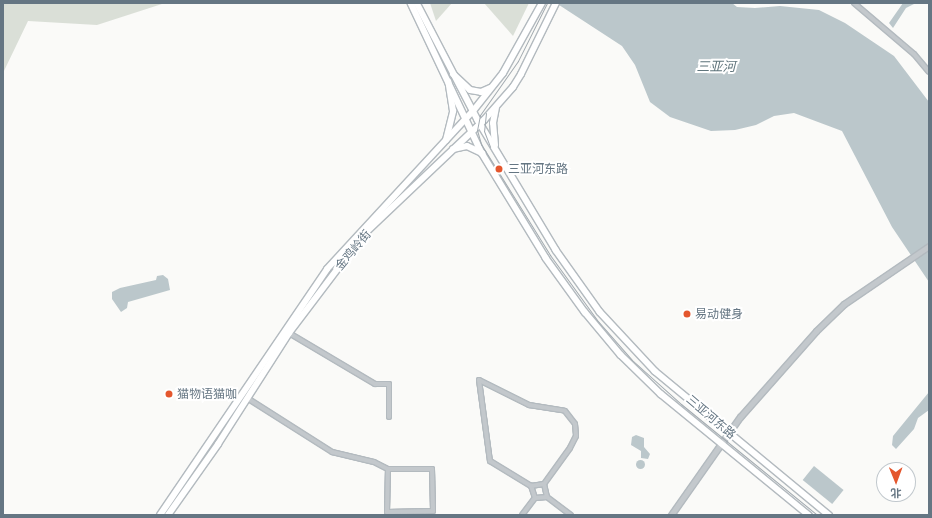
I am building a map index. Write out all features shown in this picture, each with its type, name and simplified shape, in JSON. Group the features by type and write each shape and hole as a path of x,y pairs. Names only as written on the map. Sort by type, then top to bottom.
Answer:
{"main road":[{"name":"三亚河东路","path":"411,3 482,153 546,258 585,312 640,375 720,444 808,515"},
{"name":"三亚河东路","path":"417,3 480,123 495,145 556,250 600,312 647,364 829,515"},
{"name":"金鸡岭街","path":"168,515 289,333 364,235 497,106 522,74 556,3"},
{"name":"金鸡岭街","path":"160,515 327,269 466,120 494,84 541,6"},
{"path":"453,74 470,90 481,92 494,84"},
{"path":"445,144 452,118 448,81"},
{"path":"495,145 493,123 497,106"},
{"path":"450,150 467,146 482,153"}],"street":[{"path":"854,3 914,54 929,72"},
{"path":"671,515 729,432 762,390 816,330 844,304 929,246"},
{"path":"289,333 375,384 389,384 390,418"},
{"path":"479,380 529,405 565,411 575,424 576,436 570,448 544,484 531,486 490,461 479,380"},
{"path":"247,398 332,452 374,462 388,469 432,469 433,511 387,512 388,469"},
{"path":"544,484 547,497 571,515"},
{"path":"531,486 535,498"},
{"path":"522,515 535,498 547,497"}],"shaded area":[{"path":"3,3 165,3 97,25 28,21 3,73"},
{"path":"430,3 452,3 436,21"},
{"path":"484,3 529,3 513,36"}],"water":[{"name":"三亚河","path":"556,3 732,3 737,7 755,8 780,6 819,10 845,23 894,56 929,102 929,282 892,227 842,131 794,113 774,116 756,125 735,130 711,131 670,117 650,102 635,65 622,46"},
{"path":"903,3 916,3 906,8 893,28 889,23"},
{"path":"163,275 168,279 170,290 128,302 127,308 121,312 112,299 112,292 120,288 156,280 157,276"},
{"path":"929,392 929,410 918,418 914,429 896,449 892,445 893,436"},
{"path":"636,435 644,438 644,447 650,454 648,459 641,458 641,451 631,445 632,437"},
{"path":"640,459 645,464 640,469 635,464"},
{"path":"814,466 844,490 832,504 803,480"}],"tram line":[{"path":"547,3 518,61 480,115 477,130 481,144 550,255 597,320 632,360 681,404 817,515"},
{"path":"486,113 484,131 490,147"}],"place":[{"name":"三亚河东路","path":"499,169"},
{"name":"易动健身","path":"687,314"},
{"name":"猫物语猫咖","path":"169,394"}]}
